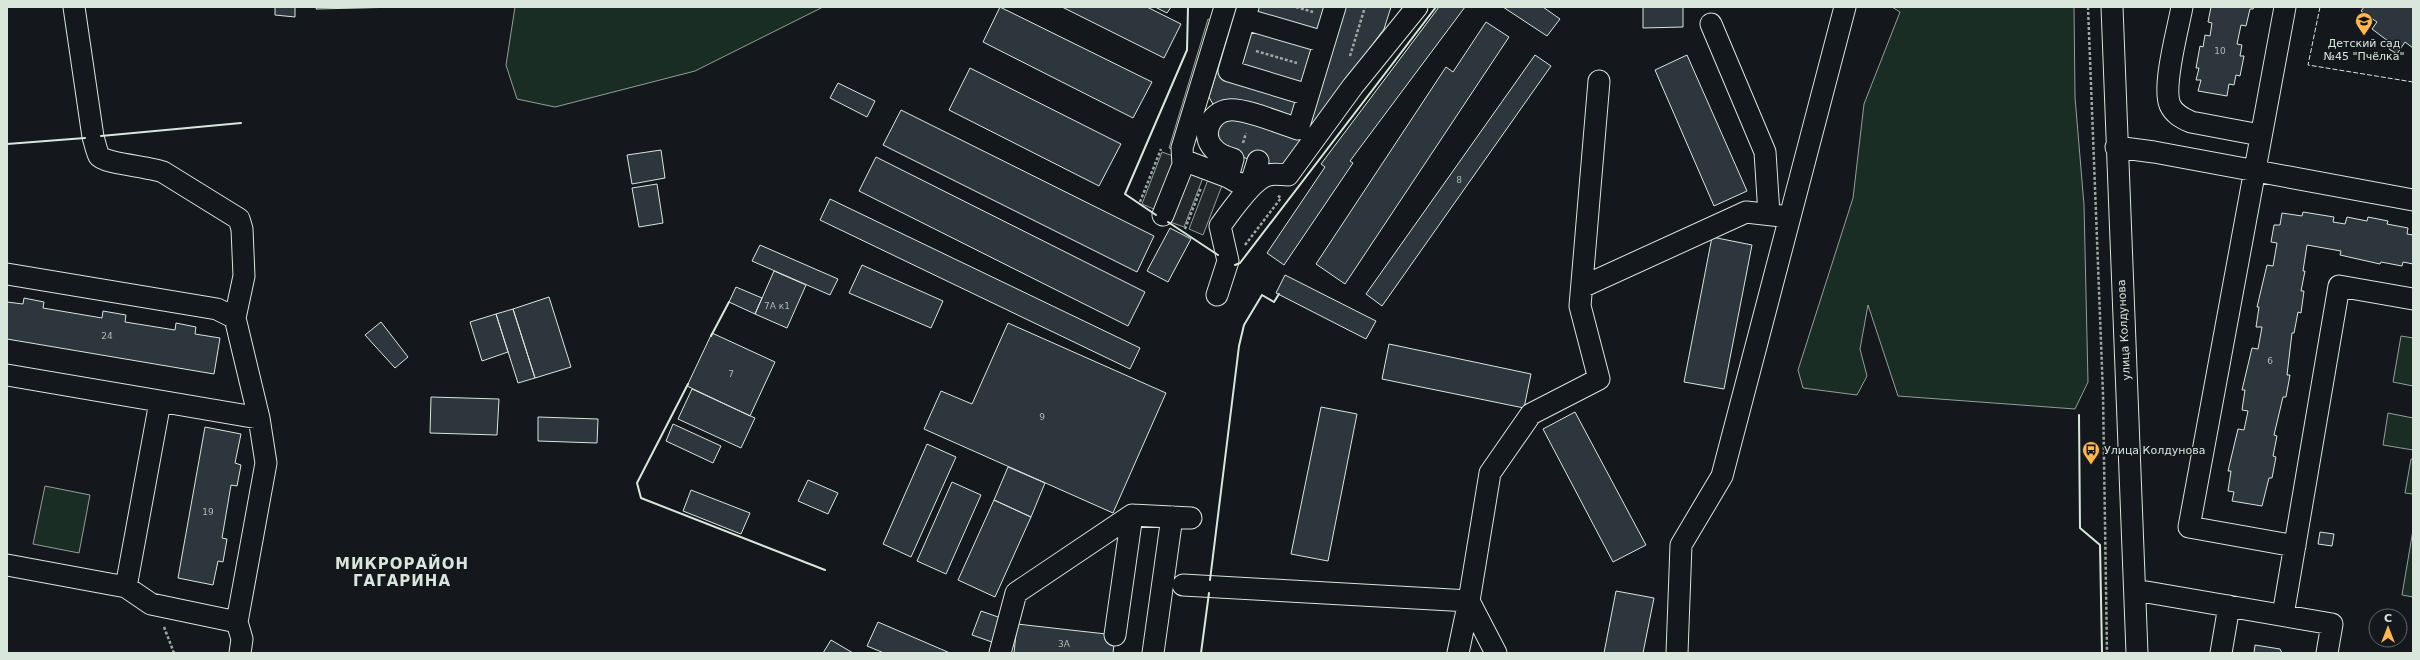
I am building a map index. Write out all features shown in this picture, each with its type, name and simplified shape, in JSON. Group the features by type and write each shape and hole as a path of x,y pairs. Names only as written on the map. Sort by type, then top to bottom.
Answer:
{"street":[{"path":"74,7 93,137 99,156 106,161 150,167 163,172 239,220 242,229 244,276 235,318 259,418 266,463 237,622 242,639 240,653"},
{"path":"1163,215 1183,165 1182,148 1225,7"},
{"path":"1228,177 1233,159 1218,153 1212,148 1207,135 1211,120 1217,114 1231,110 1239,111 1298,129 1335,7"},
{"path":"1217,295 1228,261 1220,226 1249,189 1268,175 1288,175 1353,86 1417,7"},
{"path":"1677,653 1681,545 1722,476 1845,7"},
{"name":"улица Колдунова","path":"2112,7 2116,147 2137,653"},
{"path":"2182,7 2168,81 2170,106 2182,118 2191,122 2260,135"},
{"path":"2285,7 2260,135 2189,527 2295,546"},
{"path":"1308,95 1229,71 1247,13 1324,42"},
{"path":"1711,24 1765,152 1769,214"},
{"path":"1458,653 1469,601 1490,473 1531,414 1599,379 1580,306 1599,81"},
{"path":"2116,147 2254,170 2413,200"},
{"path":"1183,160 1228,177 1249,189"},
{"path":"1249,189 1258,161"},
{"path":"1582,286 1746,212 1790,217"},
{"path":"7,274 217,309 235,318"},
{"path":"2283,615 2339,286 2413,298"},
{"path":"7,375 259,418"},
{"path":"126,587 160,402"},
{"path":"1114,635 1132,515"},
{"path":"1000,653 1016,594 1132,515 1181,518 1153,653"},
{"path":"7,565 126,587 151,604 237,622"},
{"path":"1183,585 1469,601"},
{"path":"2135,590 2332,624 2327,653"},
{"path":"1469,601 1496,653"},
{"path":"2221,653 2229,606"}],"path":[{"path":"1349,60 1365,7"},
{"path":"2088,7 2103,394 2107,653"},
{"path":"1237,45 1308,66 1317,66"},
{"path":"1140,202 1161,149 1165,150"},
{"path":"1185,229 1203,183"},
{"path":"1242,248 1280,198 1275,193"}],"green space":[{"path":"515,7 823,7 695,71 555,107 517,99 506,65"},
{"path":"1892,7 2074,7 2075,97 2084,205 2088,382 2075,409 1898,396 1868,305 1860,349 1867,376 1857,395 1803,388 1798,370 1853,198 1864,104 1900,12"},
{"path":"2401,336 2413,338 2413,386 2393,382"},
{"path":"2388,413 2413,418 2413,450 2383,445"},
{"path":"2411,459 2413,459 2413,494 2405,493"},
{"path":"45,486 90,495 79,553 33,544"},
{"path":"2413,530 2413,597 2402,595"}],"shaded area":[{"path":"1208,19 1215,21 1175,150 1169,148"},
{"path":"1162,152 1176,157 1156,210 1142,204"},
{"path":"1190,170 1204,175 1184,227 1170,222"},
{"path":"1209,177 1223,183 1203,235 1189,229"}],"building":[{"path":"275,7 295,7 295,17 275,15"},
{"path":"317,7 400,7 316,9"},
{"path":"1000,7 1152,82 1133,118 983,42"},
{"path":"1062,7 1147,7 1181,24 1164,58"},
{"path":"1155,7 1171,7 1167,13"},
{"path":"1237,7 1391,7 1384,29 1281,168 1231,154 1228,145 1222,164 1214,160 1215,108 1209,97"},
{"path":"1439,7 1465,7 1350,161 1353,163 1284,265 1267,253 1325,167 1321,164"},
{"path":"1503,7 1543,7 1560,19 1547,36"},
{"path":"1643,7 1683,7 1683,27 1643,28"},
{"path":"2211,7 2254,7 2253,9 2250,9 2246,26 2241,25 2237,44 2242,45 2240,56 2244,56 2240,76 2236,75 2234,85 2229,84 2227,96 2198,91 2201,80 2196,80 2199,68 2196,68 2200,46 2203,47 2205,35 2210,36 2212,23 2208,22"},
{"path":"2364,7 2413,7 2413,48 2405,42 2397,54 2389,49 2392,44 2372,29 2377,22 2361,11"},
{"path":"1486,22 1509,37 1345,284 1316,264 1446,67 1453,72"},
{"path":"1535,55 1551,66 1382,306 1366,294"},
{"path":"1687,55 1747,191 1714,206 1655,70"},
{"path":"970,68 1121,144 1099,186 949,110"},
{"path":"838,83 875,101 867,117 830,98"},
{"path":"901,110 1154,236 1137,272 883,145"},
{"path":"661,150 665,178 632,184 627,155"},
{"path":"876,157 1145,292 1128,326 859,191"},
{"path":"657,184 663,223 639,227 632,188"},
{"path":"830,199 1140,348 1130,369 820,220"},
{"path":"2303,212 2334,217 2333,222 2345,224 2347,217 2367,221 2368,217 2388,221 2387,224 2408,228 2407,234 2413,235 2413,264 2403,262 2402,266 2381,262 2380,264 2340,255 2341,251 2307,245 2303,271 2305,271 2301,291 2304,291 2301,313 2298,312 2294,333 2292,333 2287,375 2290,375 2286,397 2283,397 2274,435 2277,436 2273,456 2276,457 2272,478 2269,478 2262,506 2232,501 2234,492 2228,491 2231,471 2228,471 2238,429 2244,430 2248,411 2242,410 2245,390 2242,390 2252,348 2258,349 2262,327 2256,327 2259,307 2257,307 2267,265 2273,266 2277,243 2271,242 2274,225 2280,225 2282,213 2302,216"},
{"path":"1170,228 1191,239 1168,282 1147,271"},
{"path":"1712,237 1752,245 1724,389 1684,382"},
{"path":"760,245 838,279 830,295 752,261"},
{"path":"862,265 943,301 931,328 849,293"},
{"path":"774,271 806,285 787,328 755,314"},
{"path":"1285,275 1376,321 1366,339 1276,293"},
{"path":"736,287 762,298 755,314 729,302"},
{"path":"549,297 571,367 535,378 513,309"},
{"path":"24,298 44,302 43,308 102,318 103,311 126,315 125,322 175,330 176,323 196,327 195,334 220,338 214,374 7,339 7,302 23,304"},
{"path":"513,309 535,378 518,383 496,314"},
{"path":"496,314 508,352 482,361 470,322"},
{"path":"381,322 408,357 395,368 365,335"},
{"path":"1008,323 1166,393 1113,513 924,429 941,391 972,404"},
{"path":"712,333 775,362 750,416 687,386"},
{"path":"1389,344 1531,374 1524,408 1382,379"},
{"path":"692,389 755,418 741,448 678,419"},
{"path":"431,397 499,399 497,435 430,433"},
{"path":"1321,407 1357,414 1328,561 1291,554"},
{"path":"1575,412 1646,545 1613,562 1543,429"},
{"path":"538,417 598,419 597,443 538,441"},
{"path":"673,424 721,446 713,463 666,441"},
{"path":"205,427 241,434 235,463 241,465 237,486 231,485 222,538 227,539 223,562 218,561 213,585 178,578"},
{"path":"927,444 956,457 911,557 883,544"},
{"path":"1008,467 1045,483 1031,517 994,500"},
{"path":"808,480 838,493 828,514 798,501"},
{"path":"952,482 981,495 946,574 917,561"},
{"path":"691,490 750,513 741,534 683,511"},
{"path":"994,500 1031,517 995,597 958,580"},
{"path":"2320,532 2334,534 2332,546 2318,544"},
{"path":"1616,591 1654,598 1643,653 1604,653"},
{"path":"981,611 1001,618 992,642 972,635"},
{"path":"878,622 950,653 884,653 867,646"},
{"path":"1017,624 1115,635 1113,653 1014,653"},
{"path":"831,640 853,653 823,653"},
{"path":"2255,645 2280,649 2282,653 2254,653"}],"fence":[{"path":"2320,7 2308,65 2413,82"}],"wall":[{"path":"1156,215 1125,194 1187,50 1188,7"},
{"path":"1235,265 1240,263 1436,7"},
{"path":"101,136 241,123"},
{"path":"7,144 85,138"},
{"path":"1168,222 1218,255"},
{"path":"1210,580 1239,346 1244,325 1262,295 1274,302 1279,294"},
{"path":"711,336 729,302"},
{"path":"688,384 637,483 641,498 825,570"},
{"path":"2079,415 2080,528 2100,545 2102,653"},
{"path":"1201,653 1209,593"}],"place":[{"name":"Детский сад №45 \"Пчёлка\"","path":"2364,36"},
{"name":"Улица Колдунова","path":"2091,465"}],"district":[{"name":"МИКРОРАЙОН ГАГАРИНА","path":"402,572"}]}
